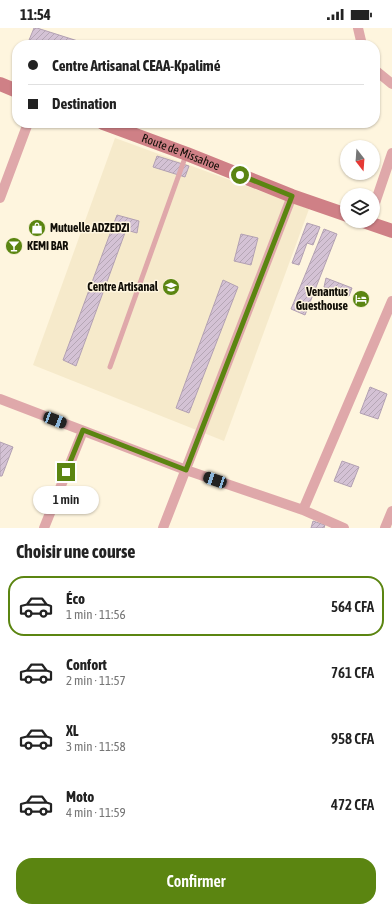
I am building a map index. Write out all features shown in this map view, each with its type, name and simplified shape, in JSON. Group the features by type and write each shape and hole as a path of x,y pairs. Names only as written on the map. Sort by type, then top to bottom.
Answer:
{"main road":[{"path":"0,84 12,88"},
{"name":"Route de Missahoe","path":"116,128 292,196 340,213"},
{"path":"380,227 392,231"}],"street":[{"path":"358,28 361,40"},
{"path":"380,74 392,84"},
{"path":"0,198 26,128"},
{"path":"380,188 392,153"},
{"path":"163,528 292,196"},
{"path":"303,510 392,301"},
{"path":"0,399 186,470 303,510 344,528"},
{"path":"44,528 83,430"},
{"path":"385,528 392,511"}],"lane":[{"path":"110,367 186,154"}],"shaded area":[{"name":"Centre Artisanal","path":"115,138 309,209 224,441 33,365"}],"building":[{"path":"34,28 37,28 75,40 29,40"},
{"path":"157,156 189,166 185,177 153,167"},
{"path":"117,215 139,221 137,233 126,230 76,366 63,360"},
{"path":"307,223 320,227 313,245 307,243 299,265 292,263"},
{"path":"324,229 337,234 305,315 291,309"},
{"path":"241,234 258,238 251,265 234,261"},
{"path":"326,278 352,288 349,296 324,287"},
{"path":"223,280 238,287 189,413 176,408"},
{"path":"370,387 387,394 378,419 360,413"},
{"path":"0,442 13,447 2,476 0,476"},
{"path":"342,461 359,467 351,487 334,481"},
{"path":"313,521 325,525 324,528 311,528"}],"place":[{"name":"Mutuelle ADZEDZI","path":"37,228"},
{"name":"KEMI BAR","path":"14,246"},
{"name":"Centre Artisanal","path":"171,287"},
{"name":"Venantus Guesthouse","path":"361,299"}],"route":[{"path":"66,472 83,430 186,470 292,196 240,175"}]}
